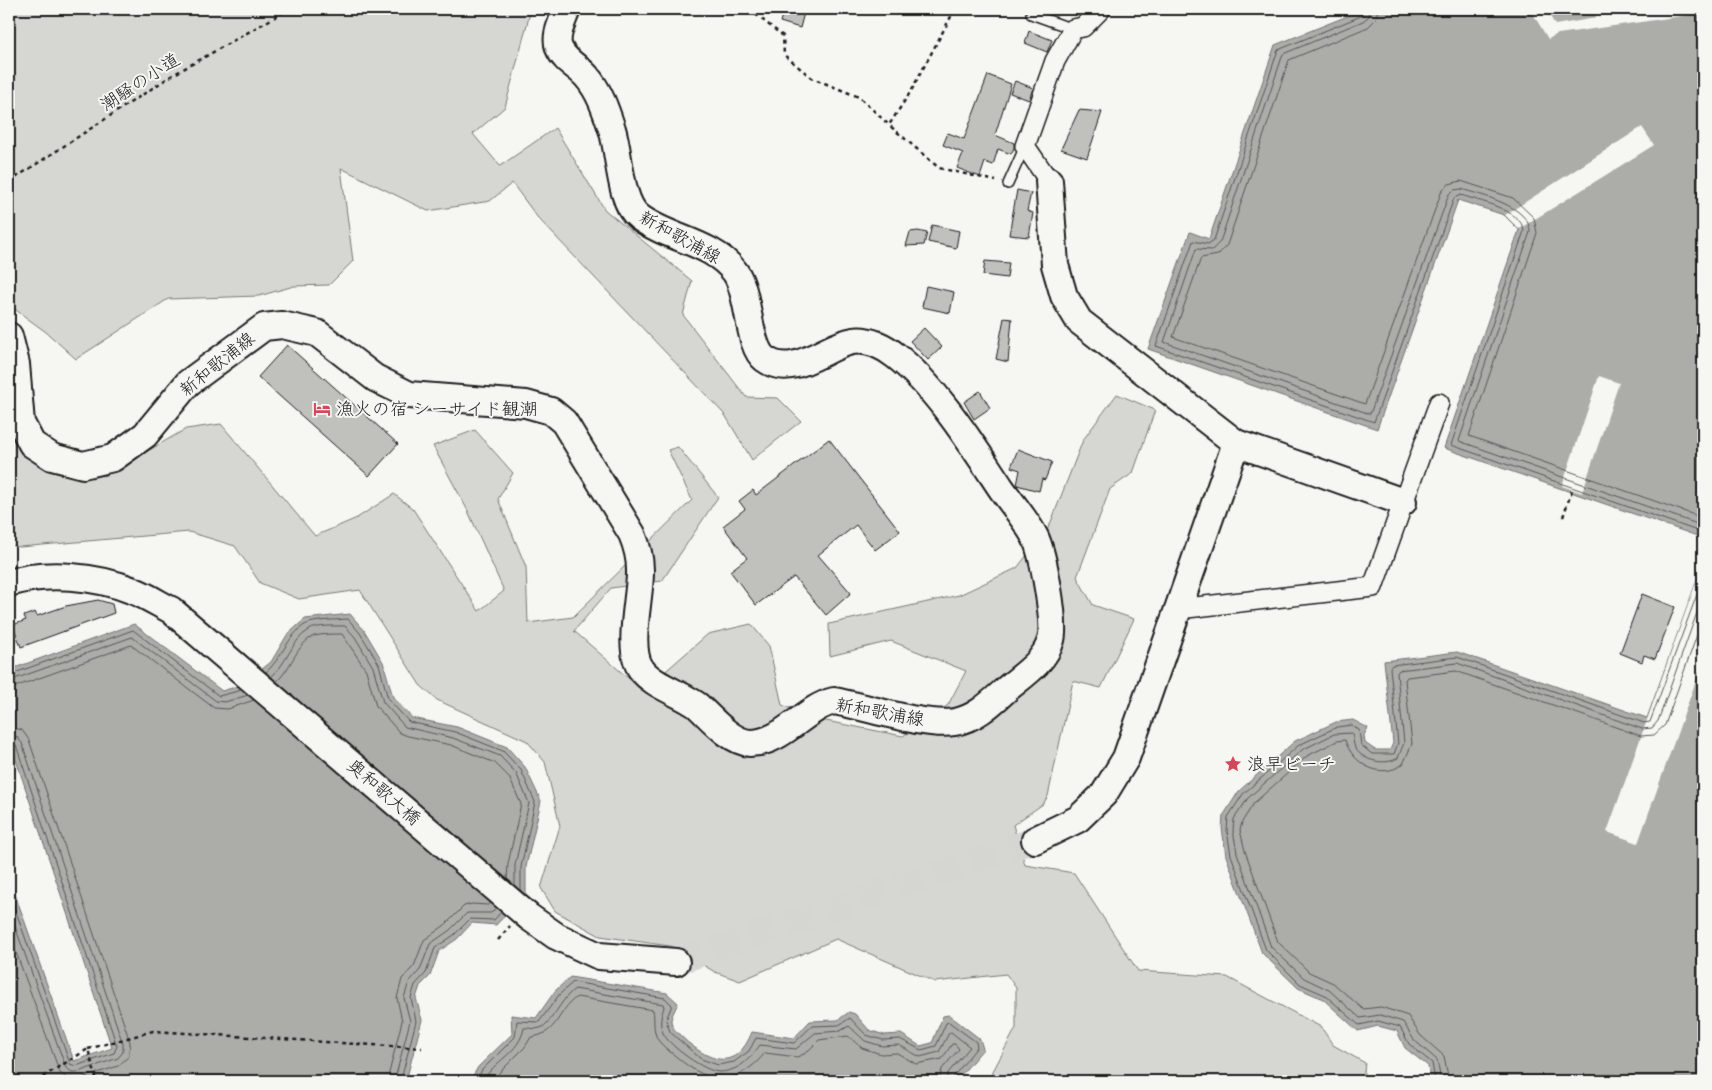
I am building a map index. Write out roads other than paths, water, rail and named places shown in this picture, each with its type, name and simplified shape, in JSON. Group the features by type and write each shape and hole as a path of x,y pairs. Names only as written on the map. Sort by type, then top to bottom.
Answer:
{"main road":[{"name":"新和歌浦線","path":"9,336 16,364 21,423 32,444 52,457 84,465 113,458 145,434 188,383 264,327 282,325 317,333 375,378 409,395 518,403 551,411 564,422 632,534 639,551 640,571 635,656 641,669 659,683 692,702 733,736 749,743 762,741 791,727 821,704 834,701 935,722 956,722 979,712 1039,662 1050,642 1052,617 1036,538 986,466 920,377 896,355 882,346 864,341 852,341 804,362 790,365 775,364 763,358 756,346 742,286 736,272 718,256 661,230 637,216 627,199 613,132 598,92 586,74 565,59 558,46 558,34 567,9"},
{"path":"1049,181 1055,265 1064,296 1079,320 1236,443 1403,502"},
{"path":"1035,840 1078,820 1104,794 1126,758 1236,443"},
{"name":"奥和歌大橋","path":"9,583 24,578 66,577 102,582 133,590 172,610 239,667 520,921 599,956 676,962"}],"street":[{"path":"1049,181 1025,146 1055,61 1073,29 1083,28 1100,9"},
{"path":"1178,610 1373,587 1439,403"}],"lane":[{"path":"1031,14 1073,29"},
{"path":"1008,184 1025,146"}],"water":[{"path":"1365,9 1703,9 1703,538 1444,448 1519,230 1504,215 1458,200 1377,429 1148,349 1190,232 1209,239 1275,45"},
{"path":"1703,563 1703,1081 1430,1081 1428,1066 1405,1048 1397,1031 1378,1026 1358,1031 1323,999 1298,988 1262,953 1226,856 1222,828 1223,816 1239,791 1295,741 1336,722 1353,720 1368,728 1364,735 1365,743 1375,750 1390,750 1393,743 1384,661 1457,652 1647,718"},
{"path":"350,614 364,630 383,662 393,697 412,718 457,727 507,747 525,767 541,801 526,867 526,893 496,925 472,923 457,939 439,951 430,976 420,986 416,998 422,1020 407,1077 409,1081 9,1081 9,877 74,1061 112,1048 9,739 9,670 134,624 222,691 242,685 271,662 287,635 305,619"},
{"path":"570,977 667,993 678,1003 671,1019 675,1029 695,1048 714,1058 731,1058 739,1053 752,1032 794,1038 810,1021 838,1020 849,1012 855,1014 869,1030 884,1035 901,1034 920,1046 932,1043 943,1016 949,1015 980,1039 983,1049 956,1081 470,1081 478,1067 512,1034 511,1015 536,1018 555,991"}],"tunnel":[{"path":"676,962 1035,840"}],"place":[{"name":"漁火の宿 シーサイド観潮","path":"322,409"},
{"name":"浪早ビーチ","path":"1233,764"}]}
